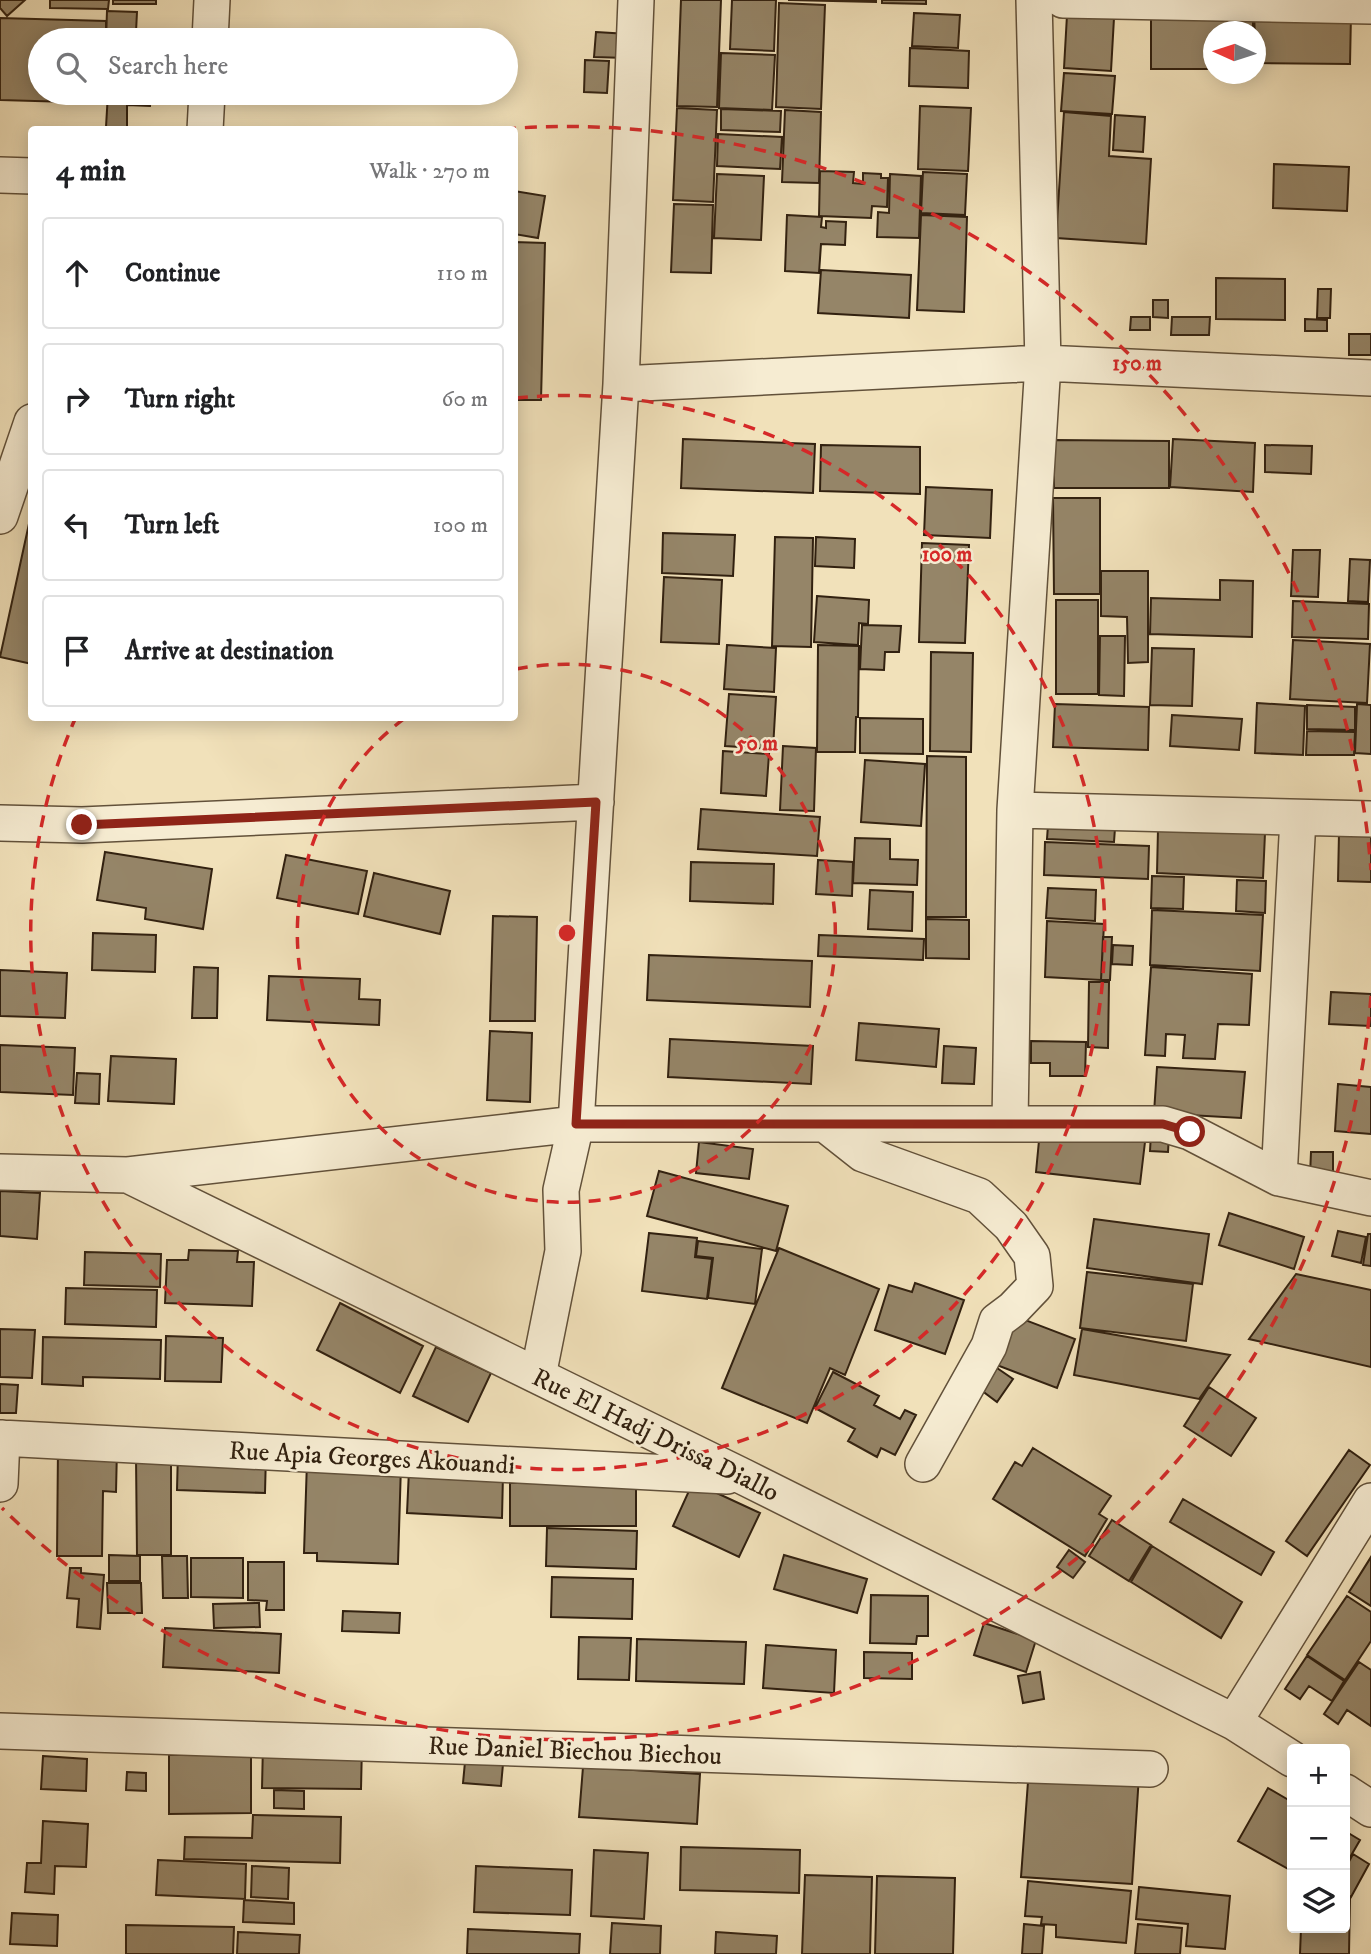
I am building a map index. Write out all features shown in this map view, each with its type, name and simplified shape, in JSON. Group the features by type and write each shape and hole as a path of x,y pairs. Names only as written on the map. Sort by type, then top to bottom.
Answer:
{"street":[{"path":"211,28 212,0"},
{"path":"538,1376 563,1251 561,1190 576,1124 621,384 636,0"},
{"path":"1010,1124 1016,810 1043,363 1034,0"},
{"path":"1063,0 1371,6"},
{"path":"205,126 206,105"},
{"path":"0,175 28,176"},
{"path":"621,384 1043,363 1371,378"},
{"path":"0,516 28,434"},
{"path":"0,824 82,825 596,802"},
{"path":"1016,810 1371,819"},
{"path":"1279,1178 1298,818"},
{"path":"128,1175 576,1124 1163,1124 1190,1132 1279,1178 1371,1198"},
{"path":"825,1124 863,1154 979,1196 1011,1226 1032,1256 1035,1286 997,1321 989,1346 923,1464"},
{"name":"Rue El Hadj Drissa Diallo","path":"0,1172 128,1175 744,1477 1234,1722 1287,1756"},
{"path":"0,1484 1,1438"},
{"name":"Rue Apia Georges Akouandi","path":"1,1438 744,1477"},
{"path":"1234,1722 1371,1501"},
{"name":"Rue Daniel Biechou Biechou","path":"0,1731 1150,1769"},
{"path":"1350,1795 1371,1809"}],"building":[{"path":"0,0 25,0 7,16 0,8"},
{"path":"50,0 109,0 108,9 50,8"},
{"path":"113,0 156,0 156,4 113,4"},
{"path":"681,0 721,0 717,107 677,106"},
{"path":"732,0 776,0 774,51 730,49"},
{"path":"788,0 876,0 876,2"},
{"path":"882,0 926,0 926,4 882,3"},
{"path":"779,3 825,5 821,109 776,107"},
{"path":"107,11 137,12 136,28 106,28"},
{"path":"1151,12 1253,13 1253,21 1203,21 1203,69 1151,69"},
{"path":"914,13 960,15 958,48 912,46"},
{"path":"1254,13 1351,14 1350,64 1266,63 1266,21 1254,21"},
{"path":"1067,15 1114,18 1111,71 1064,68"},
{"path":"0,18 106,21 106,28 28,28 28,101 0,100"},
{"path":"596,32 628,34 626,58 594,57"},
{"path":"910,48 969,51 968,88 909,86"},
{"path":"721,53 775,55 772,110 719,108"},
{"path":"585,60 609,61 607,93 584,92"},
{"path":"1064,73 1115,76 1112,114 1061,111"},
{"path":"107,105 127,105 127,126 106,126"},
{"path":"920,106 971,108 968,171 918,169"},
{"path":"677,108 717,110 713,202 673,200"},
{"path":"721,109 781,111 780,132 721,130"},
{"path":"785,110 821,112 819,183 782,182"},
{"path":"1064,112 1111,116 1109,156 1151,159 1146,244 1056,238"},
{"path":"1115,115 1145,117 1143,152 1113,150"},
{"path":"718,134 782,137 780,169 717,166"},
{"path":"1274,164 1349,167 1347,211 1273,208"},
{"path":"820,171 854,172 853,183 863,184 863,173 881,174 881,178 888,178 887,207 872,206 871,218 819,216"},
{"path":"923,172 967,174 965,215 921,213"},
{"path":"717,174 764,176 761,240 714,238"},
{"path":"890,174 921,176 919,238 877,237 878,212 889,213"},
{"path":"518,192 545,196 538,238 518,235"},
{"path":"674,204 713,205 711,273 671,272"},
{"path":"787,215 822,217 821,227 826,228 826,221 846,222 845,245 821,244 819,273 785,271"},
{"path":"921,215 967,217 964,312 917,310"},
{"path":"518,242 545,243 541,400 518,400"},
{"path":"821,270 911,275 909,318 818,313"},
{"path":"1216,278 1285,279 1285,320 1216,319"},
{"path":"1318,289 1331,289 1330,318 1317,318"},
{"path":"1153,300 1168,300 1168,318 1153,317"},
{"path":"1131,317 1150,317 1150,330 1130,330"},
{"path":"1172,317 1210,317 1209,335 1171,335"},
{"path":"1305,319 1327,320 1327,331 1305,331"},
{"path":"1349,334 1371,334 1371,355 1349,355"},
{"path":"683,439 815,444 813,493 681,488"},
{"path":"1173,439 1255,443 1253,492 1170,487"},
{"path":"1054,440 1169,441 1169,488 1054,488"},
{"path":"821,445 920,447 920,494 820,491"},
{"path":"1265,445 1312,446 1311,474 1265,472"},
{"path":"926,487 992,490 990,538 924,535"},
{"path":"1053,498 1100,498 1100,594 1054,594"},
{"path":"28,528 28,663 0,657"},
{"path":"663,533 735,535 733,576 662,573"},
{"path":"775,537 813,538 811,647 772,646"},
{"path":"816,537 855,539 854,568 815,566"},
{"path":"922,543 969,545 965,643 919,642"},
{"path":"1293,550 1320,550 1318,597 1291,596"},
{"path":"1350,559 1370,560 1368,602 1348,601"},
{"path":"1101,571 1148,571 1148,662 1128,663 1127,617 1101,616"},
{"path":"664,577 722,580 719,644 661,642"},
{"path":"1220,580 1253,581 1252,637 1150,634 1151,598 1220,600"},
{"path":"817,596 869,600 868,624 859,623 858,645 814,642"},
{"path":"1056,600 1098,600 1098,694 1056,694"},
{"path":"1293,601 1369,604 1368,639 1292,637"},
{"path":"862,625 901,626 899,652 885,652 884,670 860,669"},
{"path":"1100,636 1125,636 1124,696 1099,695"},
{"path":"1293,640 1370,644 1367,703 1290,699"},
{"path":"727,645 776,648 774,692 724,689"},
{"path":"818,645 859,646 855,752 817,752"},
{"path":"1152,648 1194,649 1192,706 1150,705"},
{"path":"931,652 973,653 971,752 930,751"},
{"path":"729,694 776,697 773,749 725,746"},
{"path":"1257,703 1305,706 1303,755 1255,753"},
{"path":"1055,704 1149,707 1148,750 1053,747"},
{"path":"1357,704 1371,705 1371,754 1355,753"},
{"path":"1307,705 1355,707 1355,730 1307,729"},
{"path":"1172,715 1242,719 1239,750 1170,746"},
{"path":"860,718 923,719 923,754 860,753"},
{"path":"1307,731 1355,732 1354,755 1306,755"},
{"path":"783,746 816,748 814,811 780,810"},
{"path":"723,751 769,754 766,796 721,793"},
{"path":"927,756 966,757 966,917 926,917"},
{"path":"865,760 925,764 921,826 861,822"},
{"path":"701,809 820,817 817,856 698,849"},
{"path":"1048,825 1115,828 1114,842 1047,839"},
{"path":"1158,829 1265,833 1263,878 1157,873"},
{"path":"1339,833 1371,834 1371,882 1338,881"},
{"path":"855,838 890,839 890,859 918,860 917,885 853,883"},
{"path":"1045,842 1149,846 1148,879 1044,875"},
{"path":"105,852 212,869 203,929 145,919 146,908 97,900"},
{"path":"286,855 367,871 358,914 277,898"},
{"path":"818,860 853,862 852,896 816,894"},
{"path":"691,862 774,864 773,904 690,901"},
{"path":"374,873 450,891 440,934 364,916"},
{"path":"1152,876 1184,877 1183,909 1151,908"},
{"path":"1237,880 1266,881 1265,913 1236,911"},
{"path":"1048,888 1096,890 1095,921 1046,918"},
{"path":"870,890 913,892 912,931 868,929"},
{"path":"1152,910 1263,915 1260,971 1150,965"},
{"path":"493,916 537,917 535,1021 490,1021"},
{"path":"926,919 969,920 969,959 926,958"},
{"path":"1047,921 1104,924 1101,980 1045,977"},
{"path":"93,933 156,935 155,972 92,970"},
{"path":"819,935 924,939 923,960 818,956"},
{"path":"1103,937 1112,937 1110,980 1101,980"},
{"path":"1113,945 1133,946 1132,965 1112,964"},
{"path":"649,955 812,961 810,1007 647,1000"},
{"path":"194,967 218,968 217,1018 192,1018"},
{"path":"1151,967 1252,974 1249,1025 1218,1024 1215,1059 1183,1058 1185,1035 1166,1034 1165,1056 1145,1055"},
{"path":"0,970 67,973 65,1018 0,1016"},
{"path":"269,976 360,979 359,999 380,1000 379,1025 267,1020"},
{"path":"1089,982 1109,982 1108,1048 1088,1047"},
{"path":"1331,992 1371,994 1371,1026 1329,1024"},
{"path":"859,1023 939,1029 936,1067 856,1060"},
{"path":"490,1031 532,1033 530,1102 487,1100"},
{"path":"670,1039 813,1046 811,1084 668,1077"},
{"path":"1031,1041 1086,1042 1085,1076 1050,1076 1050,1063 1031,1063"},
{"path":"0,1045 75,1048 73,1095 0,1092"},
{"path":"944,1046 976,1048 974,1084 942,1083"},
{"path":"111,1056 176,1059 174,1104 108,1101"},
{"path":"1157,1067 1245,1072 1241,1118 1154,1113"},
{"path":"77,1073 100,1074 99,1104 75,1103"},
{"path":"1338,1084 1371,1087 1371,1134 1335,1131"},
{"path":"1040,1130 1145,1142 1140,1184 1036,1172"},
{"path":"1151,1133 1169,1134 1168,1152 1150,1151"},
{"path":"699,1142 753,1149 749,1179 696,1173"},
{"path":"1311,1152 1333,1152 1333,1177 1310,1176"},
{"path":"659,1171 788,1206 776,1251 647,1216"},
{"path":"0,1191 40,1193 37,1239 0,1236"},
{"path":"1229,1213 1304,1237 1294,1269 1219,1245"},
{"path":"1094,1219 1209,1234 1202,1284 1087,1268"},
{"path":"1338,1231 1366,1237 1361,1263 1332,1256"},
{"path":"649,1233 697,1238 695,1257 712,1259 707,1299 642,1291"},
{"path":"1368,1234 1371,1234 1371,1266 1363,1265"},
{"path":"698,1241 762,1249 755,1304 708,1298 713,1258 696,1256"},
{"path":"779,1248 879,1289 845,1375 830,1368 807,1423 722,1388"},
{"path":"189,1250 238,1251 237,1262 254,1262 252,1306 165,1303 167,1260 188,1260"},
{"path":"85,1252 161,1254 160,1287 84,1285"},
{"path":"1087,1272 1193,1284 1186,1341 1080,1328"},
{"path":"1296,1274 1371,1290 1371,1367 1249,1339"},
{"path":"915,1283 964,1300 945,1354 875,1330 889,1285 912,1292"},
{"path":"66,1288 157,1290 156,1327 65,1324"},
{"path":"340,1303 423,1346 400,1393 317,1350"},
{"path":"1012,1315 1075,1339 1057,1388 994,1364"},
{"path":"0,1329 35,1330 32,1378 0,1377"},
{"path":"1082,1329 1230,1355 1199,1399 1074,1375"},
{"path":"166,1336 223,1338 221,1382 165,1381"},
{"path":"43,1337 161,1340 160,1379 83,1377 83,1386 42,1384"},
{"path":"436,1347 491,1373 468,1422 413,1396"},
{"path":"997,1368 1013,1379 997,1402 981,1390"},
{"path":"833,1372 879,1396 874,1405 900,1419 905,1410 916,1415 895,1455 881,1448 877,1457 848,1441 855,1429 815,1408"},
{"path":"0,1384 18,1385 16,1413 0,1413"},
{"path":"1209,1387 1256,1418 1231,1456 1184,1426"},
{"path":"58,1447 117,1448 116,1492 103,1491 102,1556 57,1556"},
{"path":"1033,1448 1111,1496 1099,1514 1107,1519 1085,1556 993,1499 1015,1462 1022,1466"},
{"path":"1349,1450 1370,1465 1307,1556 1286,1541"},
{"path":"178,1451 266,1454 265,1493 177,1490"},
{"path":"136,1457 171,1457 171,1555 137,1555"},
{"path":"307,1461 401,1465 398,1564 317,1561 317,1553 304,1553"},
{"path":"409,1470 503,1474 502,1518 407,1513"},
{"path":"636,1482 636,1526 510,1526 510,1483"},
{"path":"693,1482 760,1513 739,1557 673,1526"},
{"path":"1183,1499 1274,1552 1261,1575 1170,1522"},
{"path":"1112,1520 1151,1545 1129,1581 1089,1556"},
{"path":"547,1528 637,1531 636,1569 546,1566"},
{"path":"1152,1546 1242,1602 1221,1638 1131,1582"},
{"path":"1069,1550 1085,1562 1073,1578 1057,1567"},
{"path":"109,1555 140,1556 140,1581 109,1581"},
{"path":"784,1555 867,1579 857,1613 774,1589"},
{"path":"162,1556 187,1556 188,1598 163,1598"},
{"path":"1371,1557 1371,1606 1349,1592"},
{"path":"191,1558 243,1558 243,1598 191,1597"},
{"path":"248,1562 284,1562 284,1610 266,1610 267,1601 248,1600"},
{"path":"70,1568 81,1568 81,1573 104,1575 100,1629 77,1627 79,1599 67,1598"},
{"path":"552,1577 633,1579 632,1619 551,1617"},
{"path":"107,1583 141,1583 142,1613 108,1613"},
{"path":"871,1595 928,1596 928,1636 917,1636 916,1644 870,1643"},
{"path":"1347,1596 1371,1612 1371,1641 1345,1680 1307,1655"},
{"path":"259,1603 260,1627 214,1628 213,1604"},
{"path":"343,1611 400,1613 399,1633 342,1631"},
{"path":"984,1623 1036,1640 1026,1672 974,1655"},
{"path":"165,1628 281,1634 279,1673 163,1667"},
{"path":"579,1637 631,1638 629,1680 578,1679"},
{"path":"637,1639 746,1642 744,1684 636,1681"},
{"path":"766,1645 836,1650 834,1693 763,1688"},
{"path":"864,1652 912,1653 912,1679 864,1678"},
{"path":"1307,1656 1344,1681 1332,1701 1309,1686 1300,1699 1285,1689"},
{"path":"1359,1662 1371,1670 1371,1726 1347,1710 1338,1724 1324,1714"},
{"path":"1040,1672 1044,1699 1023,1703 1018,1676"},
{"path":"263,1744 362,1745 361,1789 262,1788"},
{"path":"251,1754 251,1813 169,1814 169,1755"},
{"path":"43,1756 87,1759 86,1791 41,1789"},
{"path":"465,1762 503,1764 501,1786 463,1783"},
{"path":"583,1767 700,1774 697,1824 579,1817"},
{"path":"1029,1768 1139,1775 1132,1884 1021,1877"},
{"path":"127,1772 146,1773 146,1791 126,1790"},
{"path":"1268,1788 1287,1799 1287,1868 1238,1841"},
{"path":"274,1790 304,1791 304,1809 274,1808"},
{"path":"253,1815 341,1817 340,1863 184,1859 185,1837 252,1838"},
{"path":"43,1821 88,1824 86,1867 55,1866 54,1894 25,1892 27,1863 41,1863"},
{"path":"1350,1834 1360,1840 1350,1857"},
{"path":"681,1847 800,1850 799,1893 680,1890"},
{"path":"594,1850 648,1853 644,1919 591,1916"},
{"path":"1353,1854 1369,1864 1351,1897 1350,1896 1350,1860"},
{"path":"158,1860 246,1864 245,1899 156,1895"},
{"path":"252,1866 289,1868 288,1899 251,1897"},
{"path":"476,1866 572,1870 570,1915 474,1912"},
{"path":"805,1875 872,1877 870,1954 802,1954"},
{"path":"877,1876 955,1878 953,1954 875,1954"},
{"path":"1028,1881 1131,1891 1126,1943 1056,1937 1056,1925 1041,1924 1042,1917 1025,1916"},
{"path":"1139,1887 1230,1896 1225,1949 1186,1946 1188,1924 1136,1919"},
{"path":"244,1900 294,1903 294,1924 243,1922"},
{"path":"12,1913 58,1915 57,1946 10,1944"},
{"path":"612,1923 661,1926 660,1954 610,1954"},
{"path":"1024,1924 1044,1926 1042,1954 1022,1954"},
{"path":"1138,1924 1182,1928 1180,1954 1135,1954"},
{"path":"126,1925 234,1927 233,1954 126,1954"},
{"path":"468,1929 580,1934 579,1954 467,1954"},
{"path":"238,1932 300,1935 299,1954 237,1954"},
{"path":"716,1932 777,1936 776,1954 715,1954"},
{"path":"1301,1933 1349,1933 1349,1954 1300,1954"}],"route":[{"path":"82,825 596,802 576,1124 1163,1124 1190,1132"}]}
